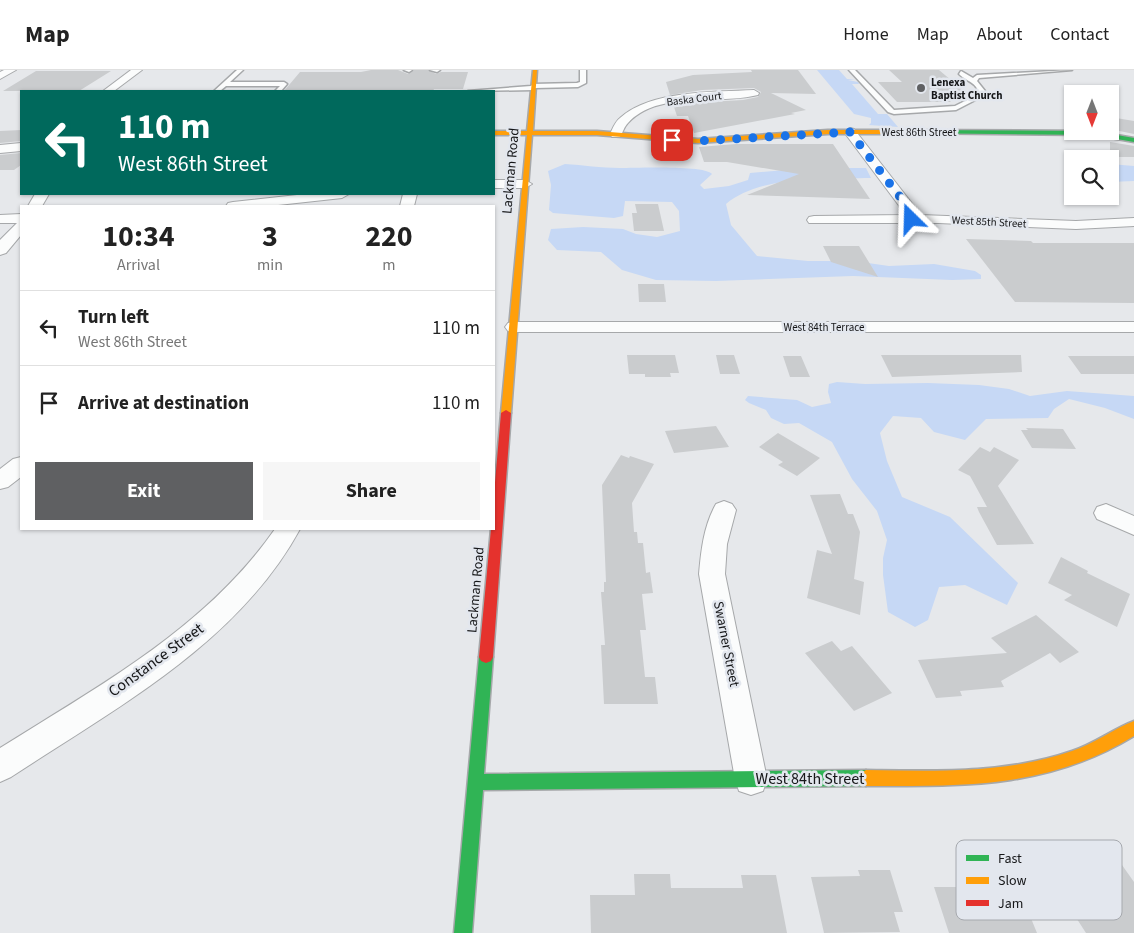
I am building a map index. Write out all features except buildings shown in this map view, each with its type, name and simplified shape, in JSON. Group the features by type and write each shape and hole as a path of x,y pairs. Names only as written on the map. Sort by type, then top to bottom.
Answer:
{"street":[{"path":"0,76 11,70"},
{"path":"109,90 137,70"},
{"name":"Lackman Road","path":"463,933 535,70"},
{"name":"Baska Court","path":"616,134 622,121 662,102 687,98 754,93"},
{"path":"850,132 917,219"},
{"name":"West 86th Street","path":"495,133 616,134 698,141 850,132 1059,132 1094,134 1134,140"},
{"path":"0,149 20,148"},
{"path":"495,184 525,184"},
{"path":"242,205 333,195"},
{"path":"0,219 20,218"},
{"name":"West 85th Street","path":"814,220 917,219 1057,225 1134,222"},
{"path":"0,250 20,227"},
{"name":"West 84th Terrace","path":"514,327 1134,327"},
{"path":"0,481 20,466"},
{"name":"Swarner Street","path":"724,510 714,544 712,574 751,779"},
{"path":"1106,513 1134,526"},
{"name":"Constance Street","path":"0,766 147,670 206,624 237,594 266,561 287,530"},
{"name":"West 84th Street","path":"476,782 955,778 1020,774 1054,766 1087,754 1134,728"}],"lane":[{"path":"218,90 240,70"},
{"path":"486,90 578,86 584,81 583,70"},
{"path":"852,70 890,111 894,112 956,108 982,95 982,91 974,80 965,77 961,73"},
{"path":"981,70 996,75"},
{"path":"974,80 977,77 1069,70"},
{"path":"225,84 284,84 279,90"}],"shaded area":[{"path":"817,70 839,70 847,79 855,79 848,80 858,82 859,84 852,84 878,114 887,114 898,127 869,125 871,118 854,114"},
{"path":"565,164 613,168 697,169 712,174 700,185 704,189 729,186 748,180 750,173 809,168 866,168 871,178 795,180 775,183 740,195 726,204 731,225 757,256 808,261 854,261 889,266 934,264 975,271 981,275 981,279 952,280 853,276 716,281 656,280 622,270 601,252 557,250 548,240 551,229 583,227 623,229 636,234 657,237 680,231 679,211 672,202 625,201 623,216 614,218 553,213 549,210 551,185 548,171"},
{"path":"1119,165 1134,166 1134,181 1119,182"},
{"path":"837,382 979,385 1009,389 1030,396 1067,391 1134,396 1134,419 1105,408 1069,399 1054,409 1048,418 986,419 965,440 934,432 921,418 893,416 880,433 887,461 902,497 950,517 1018,583 1007,605 965,585 939,587 928,620 915,627 888,612 883,575 883,558 887,540 877,511 852,479 832,442 799,423 784,424 771,418 766,410 745,400 748,396 797,400 812,407 831,403 828,392 829,384"}],"traffic: fast":[{"path":"909,132 1094,133 1134,140"},
{"path":"463,933 486,657"},
{"path":"475,782 866,778"}],"traffic: slow":[{"path":"506,413 535,70"},
{"path":"495,133 597,133 698,141 828,132 909,132"},
{"path":"866,778 965,778 1014,773 1062,762 1081,755 1108,743 1134,728"}],"traffic: jam":[{"path":"486,657 506,413"}],"place":[{"name":"Lenexa Baptist Church","path":"921,88"}],"route":[{"path":"672,140 698,141 850,132 917,219 911,219"}]}
